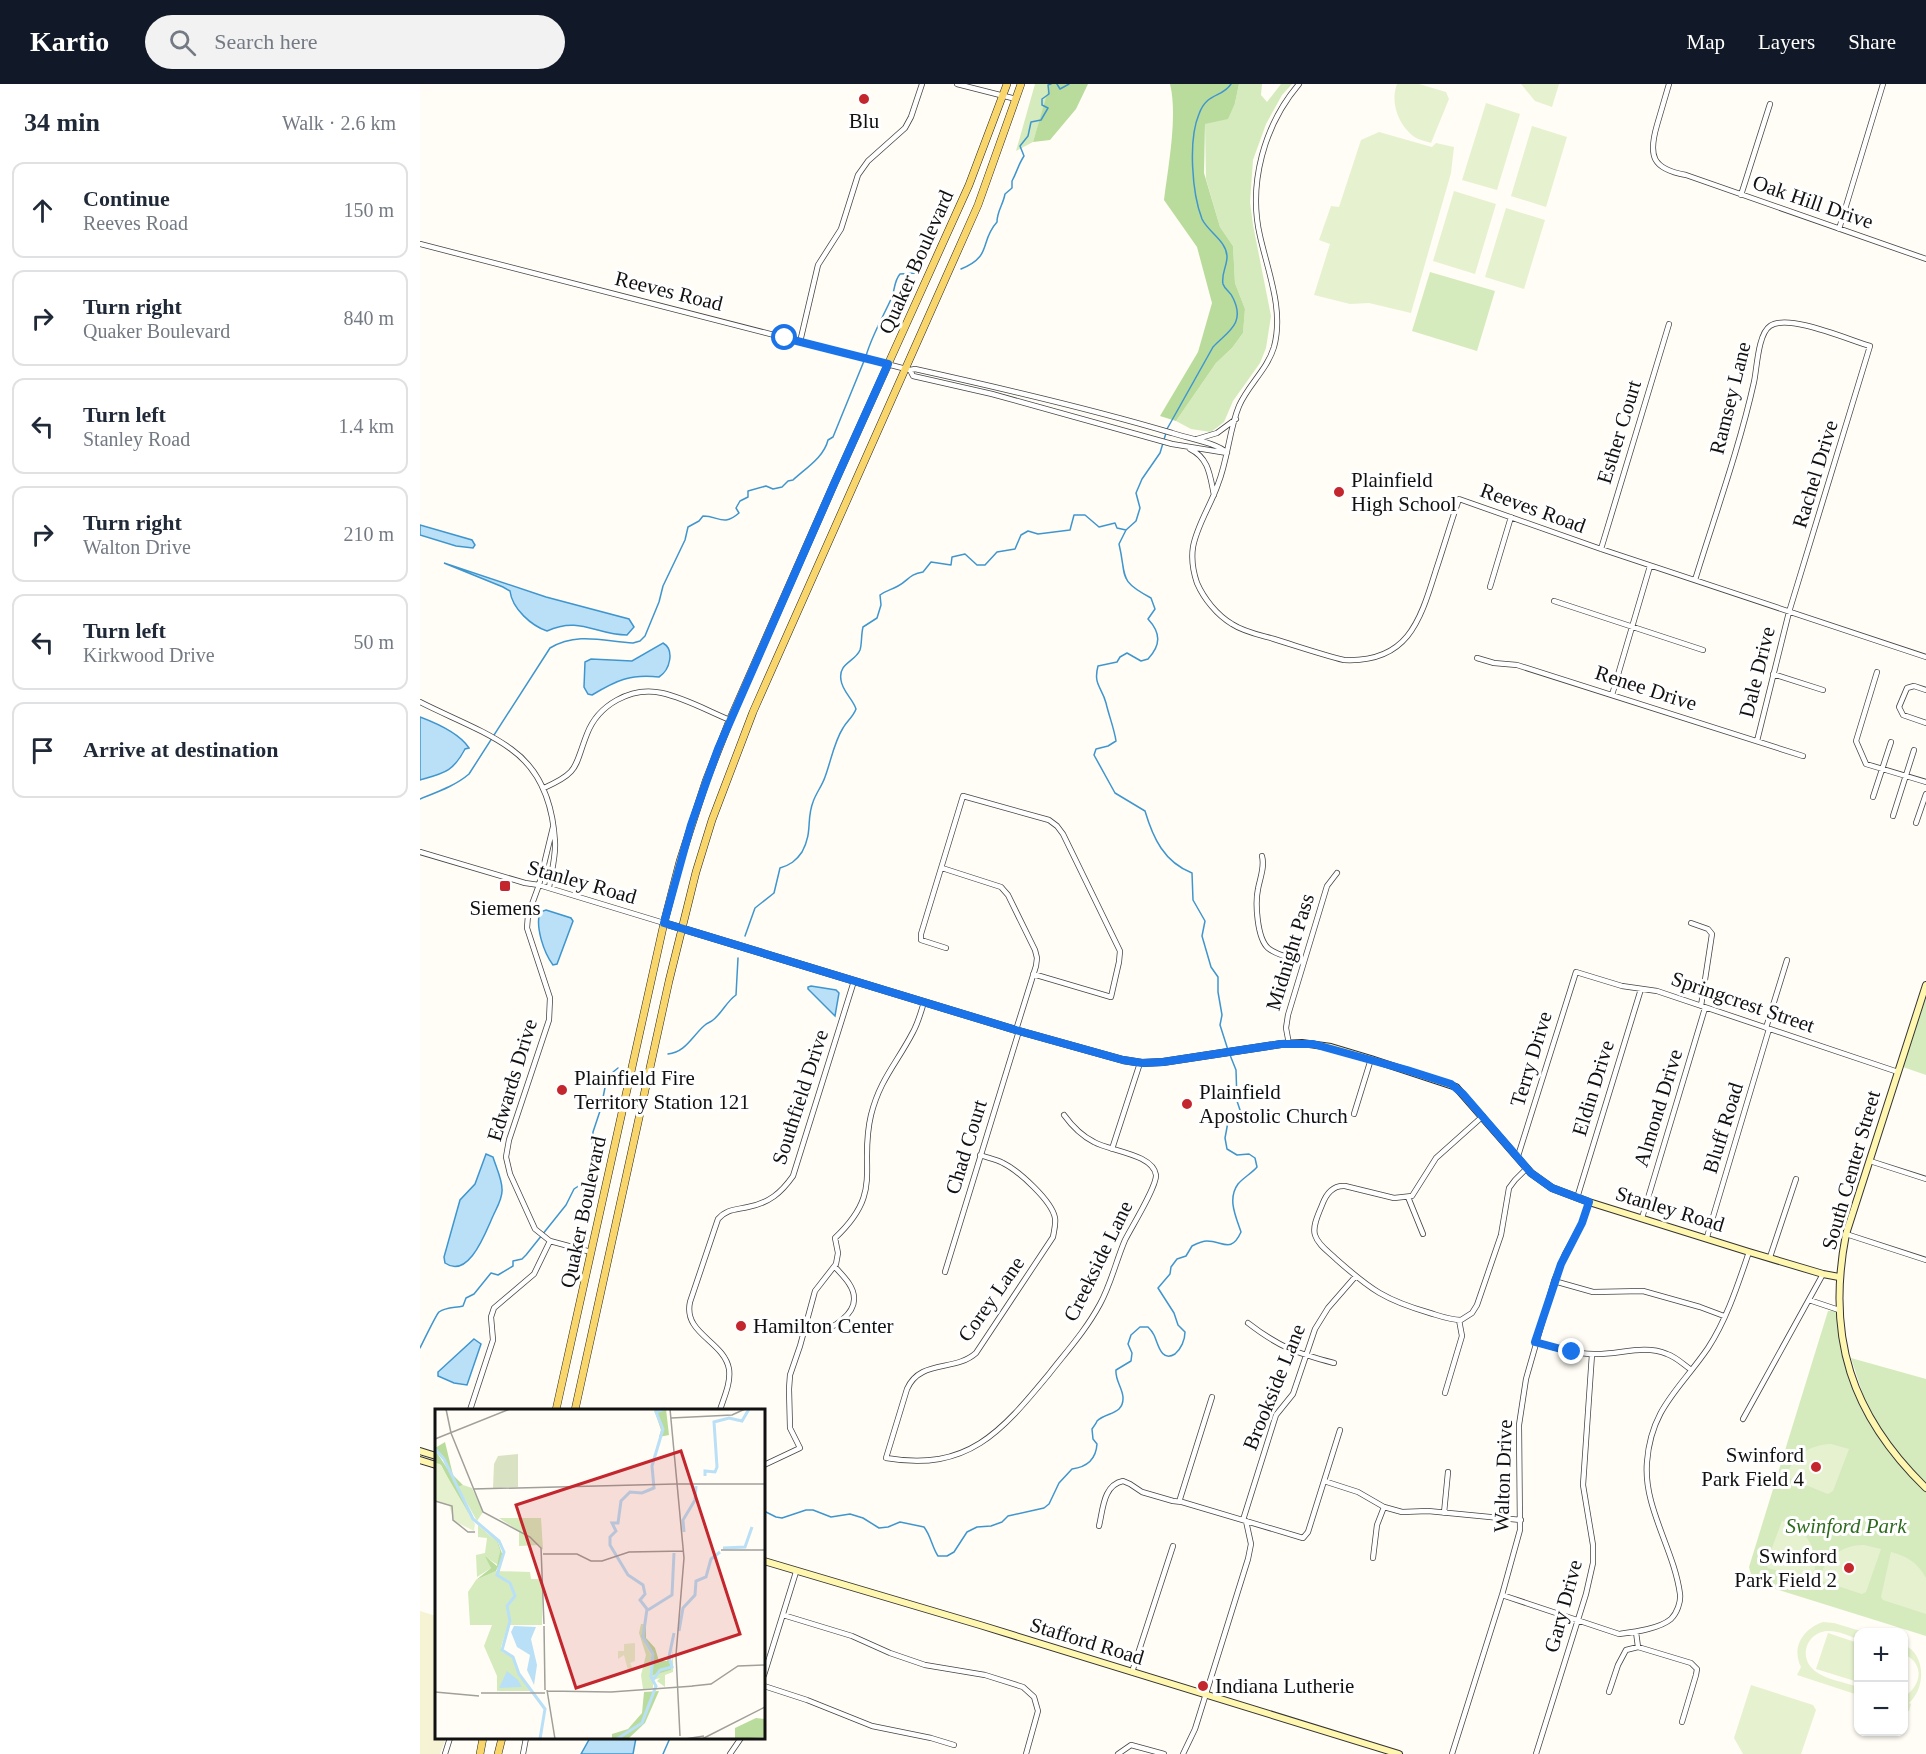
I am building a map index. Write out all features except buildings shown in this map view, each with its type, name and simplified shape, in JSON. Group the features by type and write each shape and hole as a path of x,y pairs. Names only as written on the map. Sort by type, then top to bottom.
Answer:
{"main road":[{"name":"Quaker Boulevard","path":"556,1409 664,923 680,861 706,781 730,720 969,185 1007,84"},
{"name":"Quaker Boulevard","path":"575,1409 682,928 704,847 742,738 908,370 978,205 1021,84"},
{"path":"480,1754 483,1739"},
{"path":"498,1754 502,1739"}],"street":[{"path":"800,342 818,265 842,229 858,176 868,161 905,128 922,84"},
{"path":"957,84 1016,99"},
{"path":"1227,453 1240,405 1266,365 1273,349 1277,322 1273,285 1256,215 1259,167 1272,126 1299,84"},
{"name":"Oak Hill Drive","path":"1669,84 1652,142 1652,151 1657,162 1667,171 1926,259"},
{"path":"1839,229 1883,84"},
{"path":"1741,195 1770,104"},
{"name":"Reeves Road","path":"420,244 908,370 915,369 999,387 1194,439 1223,448 1227,453"},
{"name":"Ramsey Lane","path":"1695,580 1747,410 1757,372 1762,338 1766,330 1771,325 1789,321 1870,346"},
{"name":"Esther Court","path":"1601,549 1669,324"},
{"name":"Rachel Drive","path":"1789,612 1870,346"},
{"name":"Reeves Road","path":"908,370 913,375 992,394 1160,441 1227,453"},
{"path":"1194,439 1210,436 1236,418"},
{"path":"1185,446 1197,452 1206,463 1214,495"},
{"name":"Reeves Road","path":"1227,453 1194,546 1192,564 1198,584 1206,599 1218,614 1242,629 1344,660 1375,657 1392,650 1416,625 1426,605 1459,499 1650,566 1926,657"},
{"path":"1490,587 1511,517"},
{"path":"1612,695 1650,566"},
{"path":"1554,601 1703,650"},
{"name":"Dale Drive","path":"1757,741 1789,612"},
{"name":"Renee Drive","path":"1477,658 1494,663 1517,665 1803,756"},
{"path":"1877,672 1856,741 1865,764 1926,782"},
{"path":"1773,674 1823,690"},
{"path":"1926,690 1914,686 1907,688 1899,707 1903,715 1926,723"},
{"path":"544,788 562,780 572,772 578,762 588,730 596,717 622,697 645,692 661,693 730,720"},
{"path":"420,702 501,742 519,755 544,788 555,843 549,888"},
{"path":"1873,797 1891,742"},
{"path":"1893,816 1914,750"},
{"path":"1916,823 1926,794"},
{"path":"946,948 921,940 963,796 1044,818 1053,823 1060,830 1120,951 1111,998 1033,974"},
{"name":"Edwards Drive","path":"553,827 539,885 528,915 527,928 550,998 549,1020 509,1140 506,1157 510,1174 535,1229 548,1240 591,1252"},
{"name":"Stanley Road","path":"420,852 525,883 539,885 1112,1058 1140,1063 1163,1062 1289,1044 1313,1044 1371,1059 1456,1087 1527,1168 1545,1184 1589,1202 1749,1252 1839,1277"},
{"path":"1262,856 1264,863 1256,907 1263,940 1273,952 1304,962"},
{"name":"Chad Court","path":"942,868 996,884 1005,891 1036,954 1037,962 945,1272"},
{"name":"Midnight Pass","path":"1289,1044 1286,1021 1327,886 1337,873"},
{"name":"Almond Drive","path":"1642,1218 1703,1007 1712,934 1708,929 1691,923"},
{"name":"Bluff Road","path":"1707,1237 1787,960"},
{"name":"Springcrest Street","path":"1576,972 1622,986 1651,989 1898,1072"},
{"name":"Terry Drive","path":"1518,1156 1576,972"},
{"name":"Southfield Drive","path":"720,1409 729,1383 728,1365 723,1356 694,1326 688,1308 700,1268 717,1219 726,1210 759,1204 771,1199 784,1189 793,1176 854,981"},
{"name":"South Center Street","path":"1926,985 1846,1234 1839,1277 1839,1310 1845,1352 1860,1398 1894,1455 1926,1488"},
{"name":"Eldin Drive","path":"1577,1198 1641,989"},
{"path":"765,1465 800,1448 790,1428 789,1389 792,1368 815,1291 834,1267 838,1253 836,1238 851,1224 866,1192 869,1127 876,1098 882,1083 913,1033 924,1002"},
{"path":"1354,1114 1371,1059"},
{"path":"1064,1115 1086,1138 1113,1149 1140,1063"},
{"path":"1483,1116 1436,1158 1412,1196 1394,1198 1340,1185 1325,1197 1315,1228 1315,1237 1320,1245 1355,1277 1378,1294 1398,1303 1459,1320 1472,1313 1477,1305 1501,1235 1509,1188 1527,1168"},
{"name":"Creekside Lane","path":"886,1458 919,1461 939,1459 966,1450 990,1438 1010,1420 1078,1338 1103,1297 1124,1244 1156,1180 1155,1172 1148,1162 1113,1149"},
{"name":"Corey Lane","path":"886,1458 913,1378 927,1370 966,1360 976,1353 1053,1237 1055,1218 1044,1197 1011,1168 981,1155"},
{"path":"1870,1161 1926,1179"},
{"path":"1770,1257 1796,1179"},
{"path":"1408,1197 1423,1234"},
{"name":"Walton Drive","path":"1452,1754 1518,1542 1521,1520 1520,1425 1524,1389 1535,1342 1554,1281 1565,1254 1582,1223 1589,1202"},
{"path":"1846,1234 1926,1260"},
{"path":"470,1409 493,1340 491,1317 494,1308 534,1274 548,1240"},
{"path":"1502,1595 1619,1634 1636,1632 1669,1620 1677,1611 1680,1599 1674,1572 1646,1476 1649,1441 1664,1405 1708,1348 1736,1291 1749,1252"},
{"path":"805,1328 817,1331 828,1328 850,1312 853,1306 855,1297 850,1286 834,1267"},
{"path":"1743,1419 1823,1274"},
{"name":"Brookside Lane","path":"1183,1754 1195,1729 1250,1552 1251,1544 1244,1521 1276,1415 1293,1394 1316,1329 1324,1314 1355,1277"},
{"path":"1554,1281 1593,1292 1643,1291 1724,1316"},
{"path":"1809,1300 1839,1310"},
{"path":"1446,1393 1462,1336 1459,1320"},
{"path":"1248,1323 1277,1344 1334,1363"},
{"path":"1535,1342 1559,1349 1592,1354 1653,1350 1670,1355 1690,1369"},
{"name":"Gary Drive","path":"1536,1754 1578,1620 1593,1555 1584,1485 1592,1354"},
{"path":"1179,1502 1212,1397"},
{"path":"1099,1526 1108,1490 1118,1482 1130,1484 1149,1494 1305,1537 1340,1430"},
{"path":"420,1451 435,1456"},
{"path":"420,1460 435,1465"},
{"path":"1444,1513 1448,1472"},
{"path":"1324,1481 1358,1492 1384,1507 1402,1512 1444,1513 1521,1520"},
{"path":"1373,1558 1377,1525 1384,1507"},
{"path":"1132,1672 1173,1546"},
{"name":"Stafford Road","path":"765,1562 1399,1754"},
{"path":"765,1672 796,1572"},
{"path":"783,1615 852,1636 925,1665 985,1675 1023,1687 1034,1697 1038,1711 1026,1754"},
{"path":"1636,1632 1638,1647"},
{"path":"1609,1692 1626,1650 1638,1647 1690,1663 1697,1669 1683,1722"},
{"path":"765,1686 872,1726 954,1745"},
{"path":"445,1754 449,1739"},
{"path":"523,1754 526,1739"},
{"path":"730,1754 740,1739"},
{"path":"1118,1754 1131,1745 1164,1754"}],"shaded area":[{"path":"420,1611 435,1616 435,1739 446,1739 440,1754 420,1754"}],"green space":[{"path":"1035,84 1051,84 1033,142 1016,151"},
{"path":"1050,84 1088,84 1076,109 1050,140 1033,142"},
{"path":"1170,84 1239,84 1235,103 1228,119 1205,124 1204,173 1220,227 1233,246 1235,283 1245,309 1243,333 1232,348 1216,363 1176,421 1160,416 1198,352 1212,303 1197,247 1164,200 1173,126"},
{"path":"1239,84 1262,84 1261,95 1267,102 1281,84 1292,84 1282,95 1266,124 1253,160 1250,202 1271,316 1266,348 1260,363 1233,401 1224,422 1211,432 1191,429 1176,421 1216,363 1232,348 1243,333 1245,309 1235,283 1233,246 1220,227 1206,179 1205,124 1235,103"},
{"path":"1397,84 1419,84 1446,92 1449,99 1431,143 1413,136 1403,125 1395,105"},
{"path":"1521,84 1559,84 1552,107 1535,101"},
{"path":"1486,103 1520,114 1497,190 1462,180"},
{"path":"1532,126 1567,137 1546,207 1511,196"},
{"path":"1379,132 1432,147 1436,143 1454,147 1451,173 1411,313 1369,303 1350,304 1314,295 1330,244 1319,240 1331,206 1339,207 1361,140"},
{"path":"1454,191 1496,204 1475,274 1433,261"},
{"path":"1506,208 1545,220 1524,289 1485,277"},
{"path":"1430,272 1495,291 1477,351 1412,331"},
{"path":"1926,998 1926,1075 1903,1067"},
{"name":"Swinford Park","path":"1839,1310 1845,1352 1870,1416 1851,1358 1926,1379 1926,1636 1908,1630 1908,1628 1900,1628 1753,1582 1749,1567 1828,1311"},
{"name":"Swinford Park Field 4","path":"1831,1444 1849,1449 1833,1491 1828,1494 1786,1477 1793,1463 1803,1453 1809,1449"},
{"path":"1782,1521 1806,1536 1814,1552 1812,1580 1768,1568 1766,1564"},
{"name":"Swinford Park Field 2","path":"1864,1545 1881,1549 1866,1592 1862,1594 1819,1580 1825,1565 1835,1554 1848,1547"},
{"path":"1891,1552 1912,1561 1926,1578 1926,1614 1883,1600 1881,1597"},
{"path":"1823,1622 1834,1623 1854,1629 1854,1638 1835,1631 1827,1631 1814,1636 1809,1641 1806,1653 1810,1666 1815,1671 1830,1679 1854,1686 1854,1694 1797,1675 1801,1667 1797,1653 1798,1646 1805,1634"},
{"path":"1828,1633 1854,1642 1854,1681 1816,1669"},
{"path":"1908,1647 1920,1663 1921,1672 1921,1680 1915,1697 1909,1703 1911,1704 1909,1711 1908,1694 1915,1687 1919,1675 1908,1656"},
{"path":"1751,1685 1813,1705 1816,1710 1801,1754 1743,1754 1734,1738"}],"water":[{"path":"420,525 472,540 475,545 473,548 456,546 420,535"},
{"path":"444,563 546,597 629,619 634,627 627,635 569,625 547,631 524,616 515,604 510,591"},
{"path":"663,643 669,650 670,660 666,670 659,677 632,677 609,685 592,695 588,694 584,687 585,662 591,659 632,661"},
{"path":"420,717 454,734 469,748 465,749 452,767 420,780"},
{"path":"546,910 571,918 573,921 557,964 553,965 546,954 539,925 540,912"},
{"path":"811,986 836,990 839,993 835,1016 808,989"},
{"path":"486,1154 493,1157 501,1181 499,1203 475,1252 462,1265 454,1266 445,1263 444,1257 460,1200 475,1184"},
{"path":"474,1339 481,1344 467,1385 454,1383 438,1376 438,1372"},
{"path":"589,1739 636,1739 633,1754 581,1754"}],"waterway":[{"path":"961,269 982,254 988,236 997,222 1005,194 1012,188 1012,181 1024,156 1020,146 1028,136 1031,122 1041,120 1048,108 1042,105 1042,99 1049,94 1048,85 1051,84"},
{"path":"1057,84 1060,89 1069,84"},
{"path":"1167,429 1213,347 1229,332 1236,321 1236,307 1232,296 1223,284 1227,260 1226,251 1221,241 1202,219 1196,195 1192,152 1193,138 1202,107 1231,84"},
{"path":"866,356 874,333 892,297 898,277 900,274 917,273"},
{"path":"420,799 452,785 469,774 550,648 560,643 580,639 633,643 640,641 645,636 663,586 685,540 688,527 703,516 721,520 734,517 739,513 736,508 740,501 748,497 748,491 766,486 773,489 782,487 814,462 823,452 828,440 833,437 864,361"},
{"path":"1166,433 1160,453 1142,479 1136,493 1140,508 1136,521 1126,530 1119,544 1125,577 1133,587 1151,598 1155,609 1148,619 1157,634 1157,644 1148,659 1141,661 1127,653 1117,662 1098,666 1097,682 1116,741 1096,749 1094,755 1115,793 1145,811 1156,840 1167,856 1192,873 1193,900 1205,921 1202,936 1211,967 1218,977 1222,1015 1220,1025 1228,1050"},
{"path":"745,936 755,908 774,893 780,868 795,860 805,845 813,802 824,780 840,733 856,709 842,684 842,670 860,650 863,627 877,618 881,605 880,595 915,574 923,572 931,562 951,565 952,557 965,554 977,565 985,565 997,552 1015,549 1021,535 1028,531 1038,534 1070,530 1074,515 1085,515 1099,527 1115,523 1117,528 1126,530"},
{"path":"668,1054 684,1047 736,995 738,958"},
{"path":"765,1512 782,1518 813,1510 831,1517 850,1514 863,1518 879,1528 900,1522 924,1527 938,1556 947,1556 954,1552 967,1532 977,1527 1002,1522 1008,1516 1044,1508 1049,1504 1059,1483 1072,1469 1090,1462 1093,1458 1097,1444 1093,1439 1092,1429 1097,1421 1118,1410 1123,1403 1116,1370 1131,1361 1132,1353 1128,1344 1131,1335 1140,1327 1148,1327 1166,1356 1175,1354 1181,1347 1185,1332 1178,1325 1174,1313 1158,1288 1170,1274 1171,1267 1177,1259 1186,1256 1192,1246 1207,1241 1230,1245 1241,1232 1235,1214 1233,1196 1238,1184 1257,1167 1255,1158 1249,1154 1237,1155 1227,1149 1225,1138 1228,1122 1235,1118 1240,1110 1237,1101 1236,1070 1230,1055"},
{"path":"420,1348 439,1312 463,1306 466,1298 474,1294 491,1273 498,1275 513,1266 513,1261 522,1259 566,1205 574,1189 586,1181 593,1132 601,1108 607,1077 618,1068"},
{"path":"663,1754 670,1739"}],"place":[{"name":"Blu","path":"864,99"},
{"name":"Plainfield High School","path":"1339,492"},
{"name":"Siemens","path":"505,886"},
{"name":"Plainfield Fire Territory Station 121","path":"562,1090"},
{"name":"Plainfield Apostolic Church","path":"1187,1104"},
{"name":"Hamilton Center","path":"741,1326"},
{"name":"Swinford Park Field 4","path":"1816,1467"},
{"name":"Swinford Park Field 2","path":"1849,1568"},
{"name":"Indiana Lutherie","path":"1203,1686"}],"route":[{"path":"785,338 888,364 718,749 691,825 664,923 1019,1031 1123,1060 1142,1063 1163,1062 1281,1044 1302,1043 1331,1047 1451,1084 1463,1094 1531,1173 1552,1188 1589,1202 1582,1223 1565,1254 1554,1281 1535,1342 1572,1352"}]}
